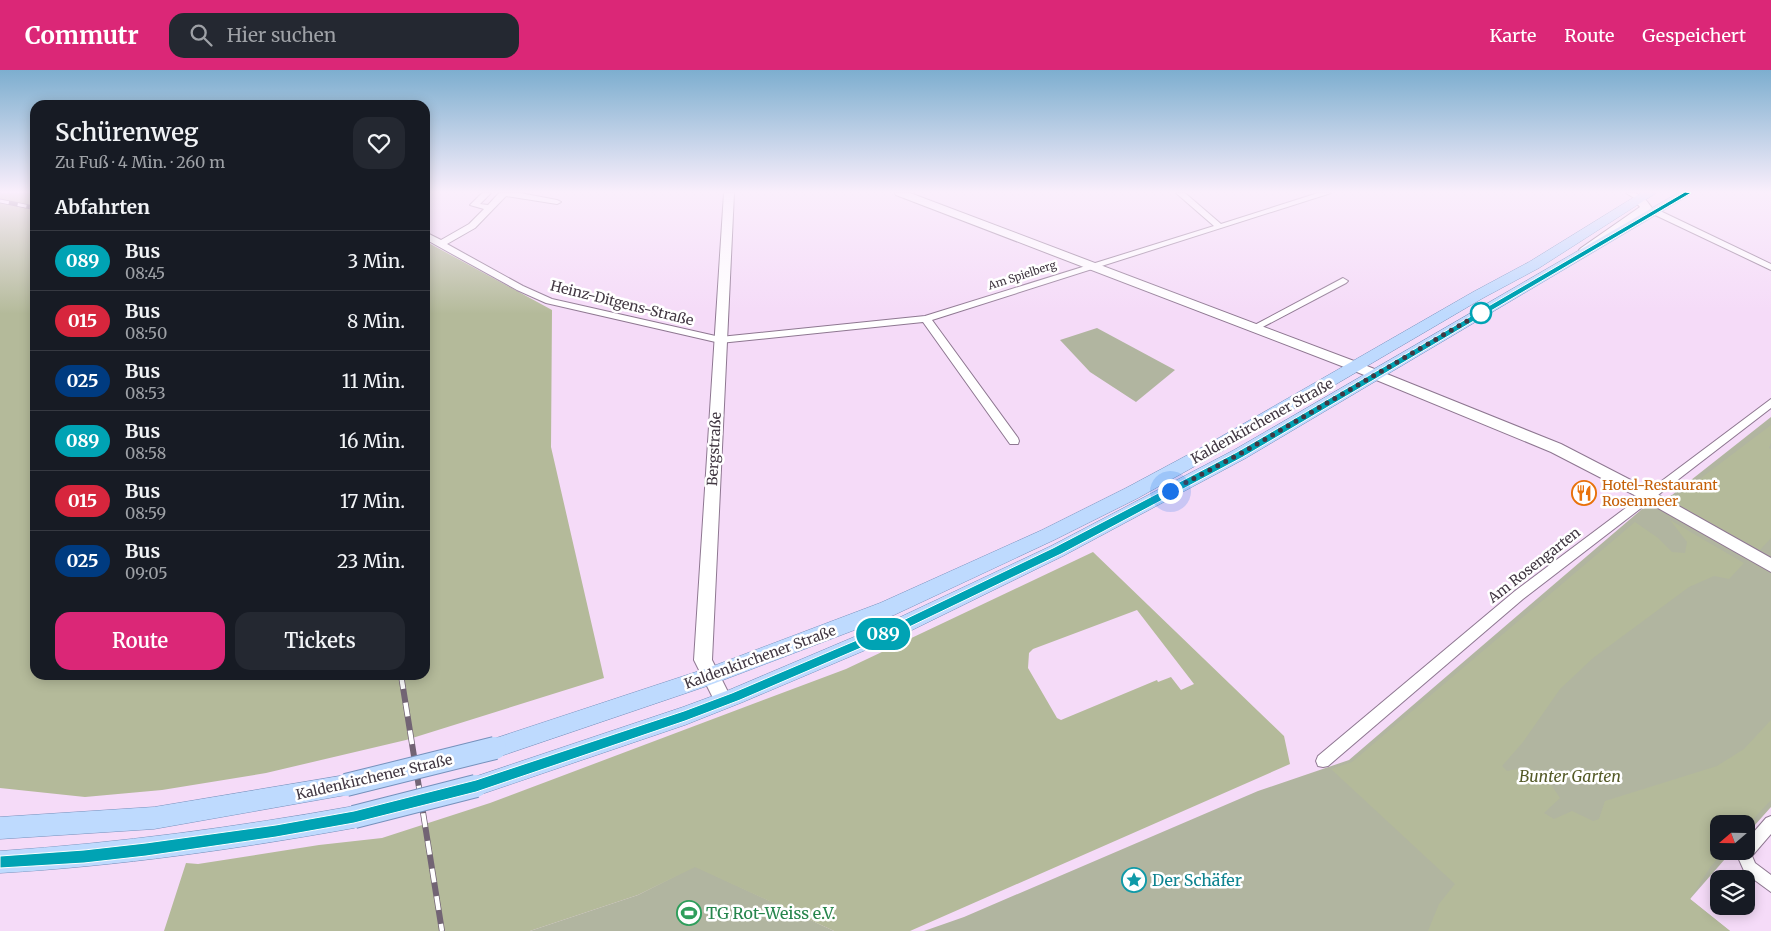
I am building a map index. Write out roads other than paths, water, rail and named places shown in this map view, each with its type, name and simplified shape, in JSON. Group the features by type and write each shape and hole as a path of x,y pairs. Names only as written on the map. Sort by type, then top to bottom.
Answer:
{"main road":[{"name":"Bergstraße","path":"723,700 703,660 727,233"},
{"path":"1005,233 1357,367 1556,448 1647,496 1771,566"},
{"name":"Kaldenkirchener Straße","path":"0,828 154,818 346,785 495,748 710,676 887,609 1048,535 1216,447 1357,367 1478,295 1534,265 1582,233"},
{"name":"Kaldenkirchener Straße","path":"1579,256 1593,243 1608,233"},
{"name":"Kaldenkirchener Straße","path":"0,862 146,849 276,831 354,817 476,786 685,716 901,626 1057,551 1240,454 1619,233"}],"street":[{"path":"440,244 459,233"},
{"name":"Am Spielberg","path":"720,340 926,318 1200,233"},
{"path":"1700,233 1771,267"},
{"name":"Heinz-Ditgens-Straße","path":"430,238 520,288 549,301 720,340"},
{"path":"1254,328 1343,281"},
{"path":"926,318 1014,441"},
{"name":"Am Rosengarten","path":"1323,760 1519,594 1771,403"},
{"path":"1771,823 1744,855 1750,868 1771,884"}],"railway":[{"path":"402,680 442,931"}],"place":[{"name":"Hotel-Restaurant Rosenmeer","path":"1584,493"},
{"name":"Der Schäfer","path":"1134,880"},
{"name":"TG Rot-Weiss e.V.","path":"689,913"}],"park label":[{"name":"Bunter Garten","path":"1570,776"}]}
